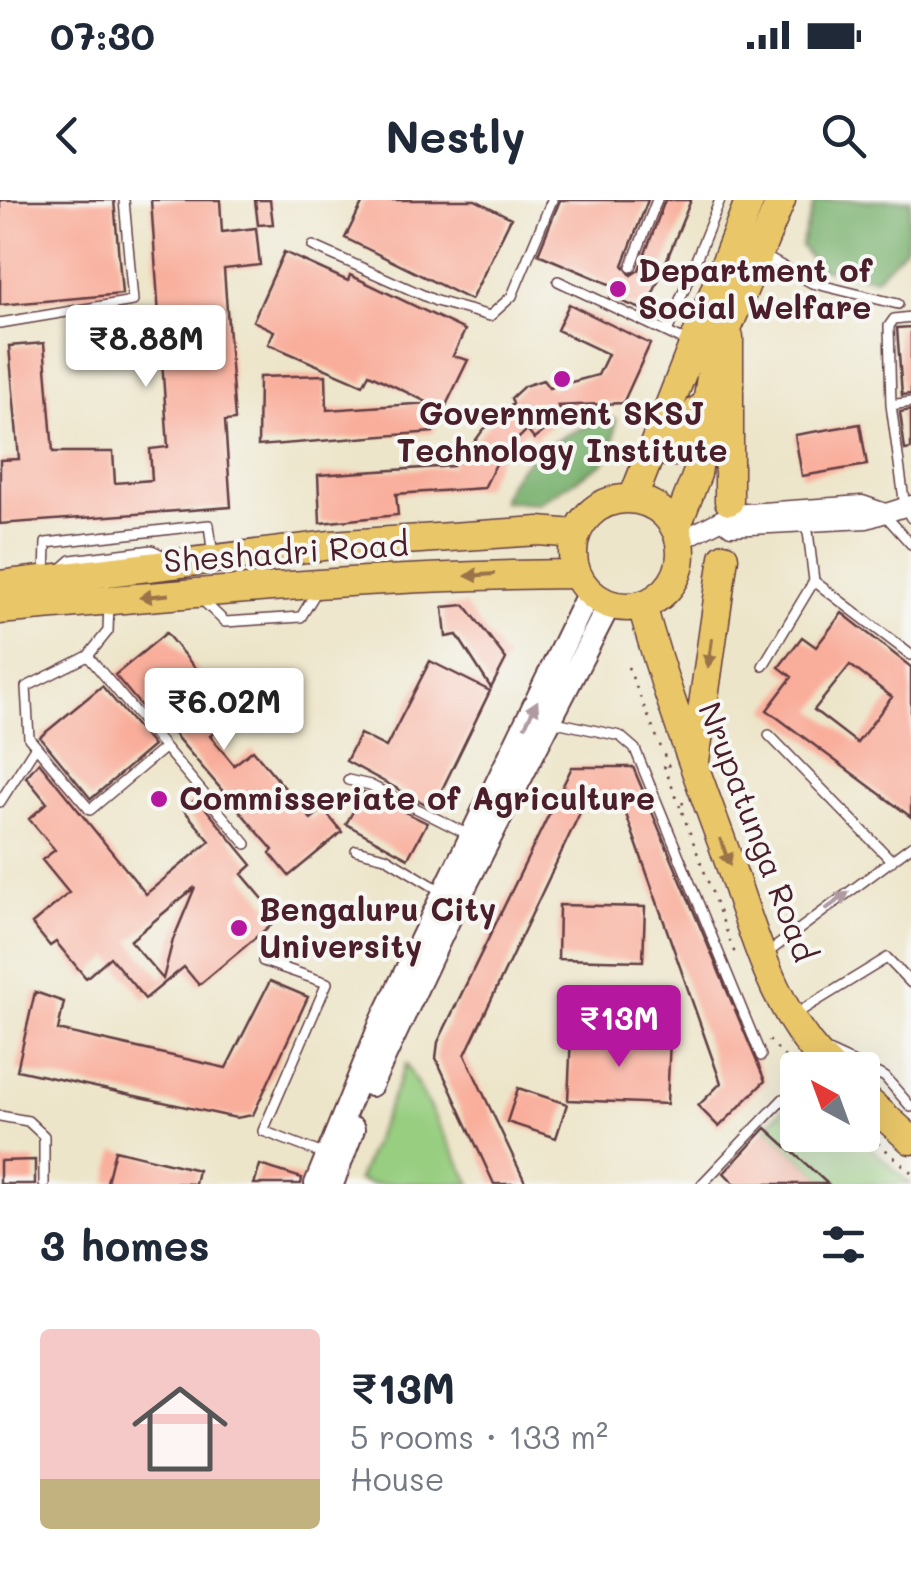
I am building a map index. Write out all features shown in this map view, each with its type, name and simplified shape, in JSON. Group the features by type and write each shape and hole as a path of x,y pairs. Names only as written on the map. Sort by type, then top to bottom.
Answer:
{"main road":[{"path":"633,498 665,426 750,200"},
{"path":"678,534 651,503 633,498 596,507 575,534 572,551 592,591 642,605 672,584 680,568 678,534 697,474 704,400 727,322 780,200"},
{"path":"726,511 727,322"},
{"path":"665,426 663,442 667,452 674,452 704,400"},
{"name":"Sheshadri Road","path":"0,610 109,600 188,579 213,562 331,546 539,531 575,534"},
{"path":"694,768 724,556"},
{"name":"Sheshadri Road","path":"0,584 188,579 321,583 514,572 592,591"},
{"name":"Nrupatunga Road","path":"642,605 749,956 817,1052"},
{"path":"880,1112 911,1140"}],"street":[{"path":"726,511 732,514 862,505 882,512 909,510"},
{"path":"726,511 731,526 867,520 882,512"},
{"path":"678,534 726,511"},
{"path":"332,1184 398,1027 549,721 592,591"},
{"path":"316,1184 443,893 592,591"}],"lane":[{"path":"0,323 133,301 124,200"},
{"path":"313,246 436,301 490,316 512,296 552,200"},
{"path":"631,267 657,200"},
{"path":"667,332 720,200"},
{"path":"758,252 812,283 898,304"},
{"path":"558,281 681,338"},
{"path":"909,510 891,405 889,326 894,319 911,316"},
{"path":"891,405 911,402"},
{"path":"882,512 911,544"},
{"path":"764,666 814,581 807,523"},
{"path":"47,580 46,543 210,525 213,562"},
{"path":"814,581 911,655"},
{"path":"109,600 108,631 88,656 26,687 24,710 30,738 90,810 164,748"},
{"path":"88,656 246,844"},
{"path":"549,721 620,736 636,749 761,1056"},
{"path":"770,735 892,862"},
{"path":"0,802 36,746"},
{"path":"348,780 370,786 471,836"},
{"path":"749,956 911,846"},
{"path":"356,850 384,858 443,893"},
{"path":"792,1016 887,958 911,982"},
{"path":"263,961 327,984 263,1131 326,1154"},
{"path":"810,1044 885,1077 911,1107"},
{"path":"702,1184 780,1101"},
{"path":"0,1116 28,1121 44,1136 44,1184"}],"path":[{"path":"628,667 684,801 681,809"},
{"path":"664,766 749,956"},
{"path":"768,1038 781,1052"},
{"path":"880,1145 911,1172"}],"green space":[{"path":"815,200 911,200 906,247 876,278 817,268 801,246"},
{"path":"604,419 616,419 614,441 603,463 538,503 502,501 529,459 557,440"},
{"path":"406,1064 471,1184 371,1184 358,1180"},
{"path":"780,1112 780,1141 766,1128"},
{"path":"793,1152 875,1152 910,1184 828,1184"}],"building":[{"path":"0,200 114,200 122,294 0,305"},
{"path":"151,200 220,200 222,232 256,228 260,265 224,269 235,420 225,421 231,507 0,524 0,460 19,459 9,346 44,343 53,452 113,452 115,483 152,480 150,449 168,447"},
{"path":"255,200 270,200 273,224 258,225"},
{"path":"364,200 475,200 511,218 471,300 345,238"},
{"path":"560,200 648,200 623,265 631,275 639,270 665,200 691,200 646,311 610,297 614,286 538,254"},
{"path":"284,252 348,281 350,275 465,330 453,356 468,360 433,432 258,446 259,377 326,375 327,410 429,403 369,374 363,385 268,344 274,331 253,321"},
{"path":"569,304 650,344 623,403 558,406 565,415 534,439 527,430 500,456 484,488 396,494 398,515 320,523 318,475 453,466 453,455 465,455 483,430 513,404 511,398 524,386 543,380 549,388 598,375 608,354 557,330"},
{"path":"911,327 911,394 902,395 897,328"},
{"path":"911,410 911,449 905,450 900,412"},
{"path":"860,424 867,465 802,476 795,435"},
{"path":"465,605 506,659 491,688 457,635 446,637 443,607"},
{"path":"842,613 911,667 911,817 767,710 792,677 779,667 802,637 816,647","holes":["850,665 892,697 857,743 814,710"]},
{"path":"166,633 235,716 210,736 234,765 253,750 311,819 323,809 342,832 289,876 270,853 273,850 168,727 162,731 115,675"},
{"path":"430,661 490,691 433,808 346,761 360,734 386,747"},
{"path":"102,686 153,746 91,799 40,737"},
{"path":"39,762 146,894 210,841 184,810 197,798 252,865 242,874 279,918 199,985 184,967 145,999 110,957 86,978 56,942 50,946 32,924 69,893 42,860 55,850 29,819 47,803 26,777","holes":["195,887 173,940 163,979 130,941"]},
{"path":"572,767 633,767 765,1081 719,1127 698,1106 721,1083 620,797 587,798 465,1055 526,1184 494,1184 436,1058 438,1042"},
{"path":"364,792 427,823 408,858 346,824"},
{"path":"559,905 645,907 643,961 558,959"},
{"path":"270,981 308,997 253,1115 236,1118 17,1070 35,992 64,1002 58,1030 226,1068"},
{"path":"571,1035 670,1039 667,1104 568,1100"},
{"path":"518,1088 567,1104 556,1138 507,1122"},
{"path":"766,1128 780,1141 780,1152 793,1152 828,1184 735,1184 724,1173"},
{"path":"115,1150 198,1170 195,1184 107,1182"},
{"path":"35,1160 35,1184 0,1184 0,1161"},
{"path":"260,1165 302,1178 301,1184 254,1184"}],"place":[{"name":"Department of Social Welfare","path":"618,289"},
{"name":"Government SKSJ Technology Institute","path":"562,379"},
{"name":"Commisseriate of Agriculture","path":"159,799"},
{"name":"Bengaluru City University","path":"239,928"}]}
